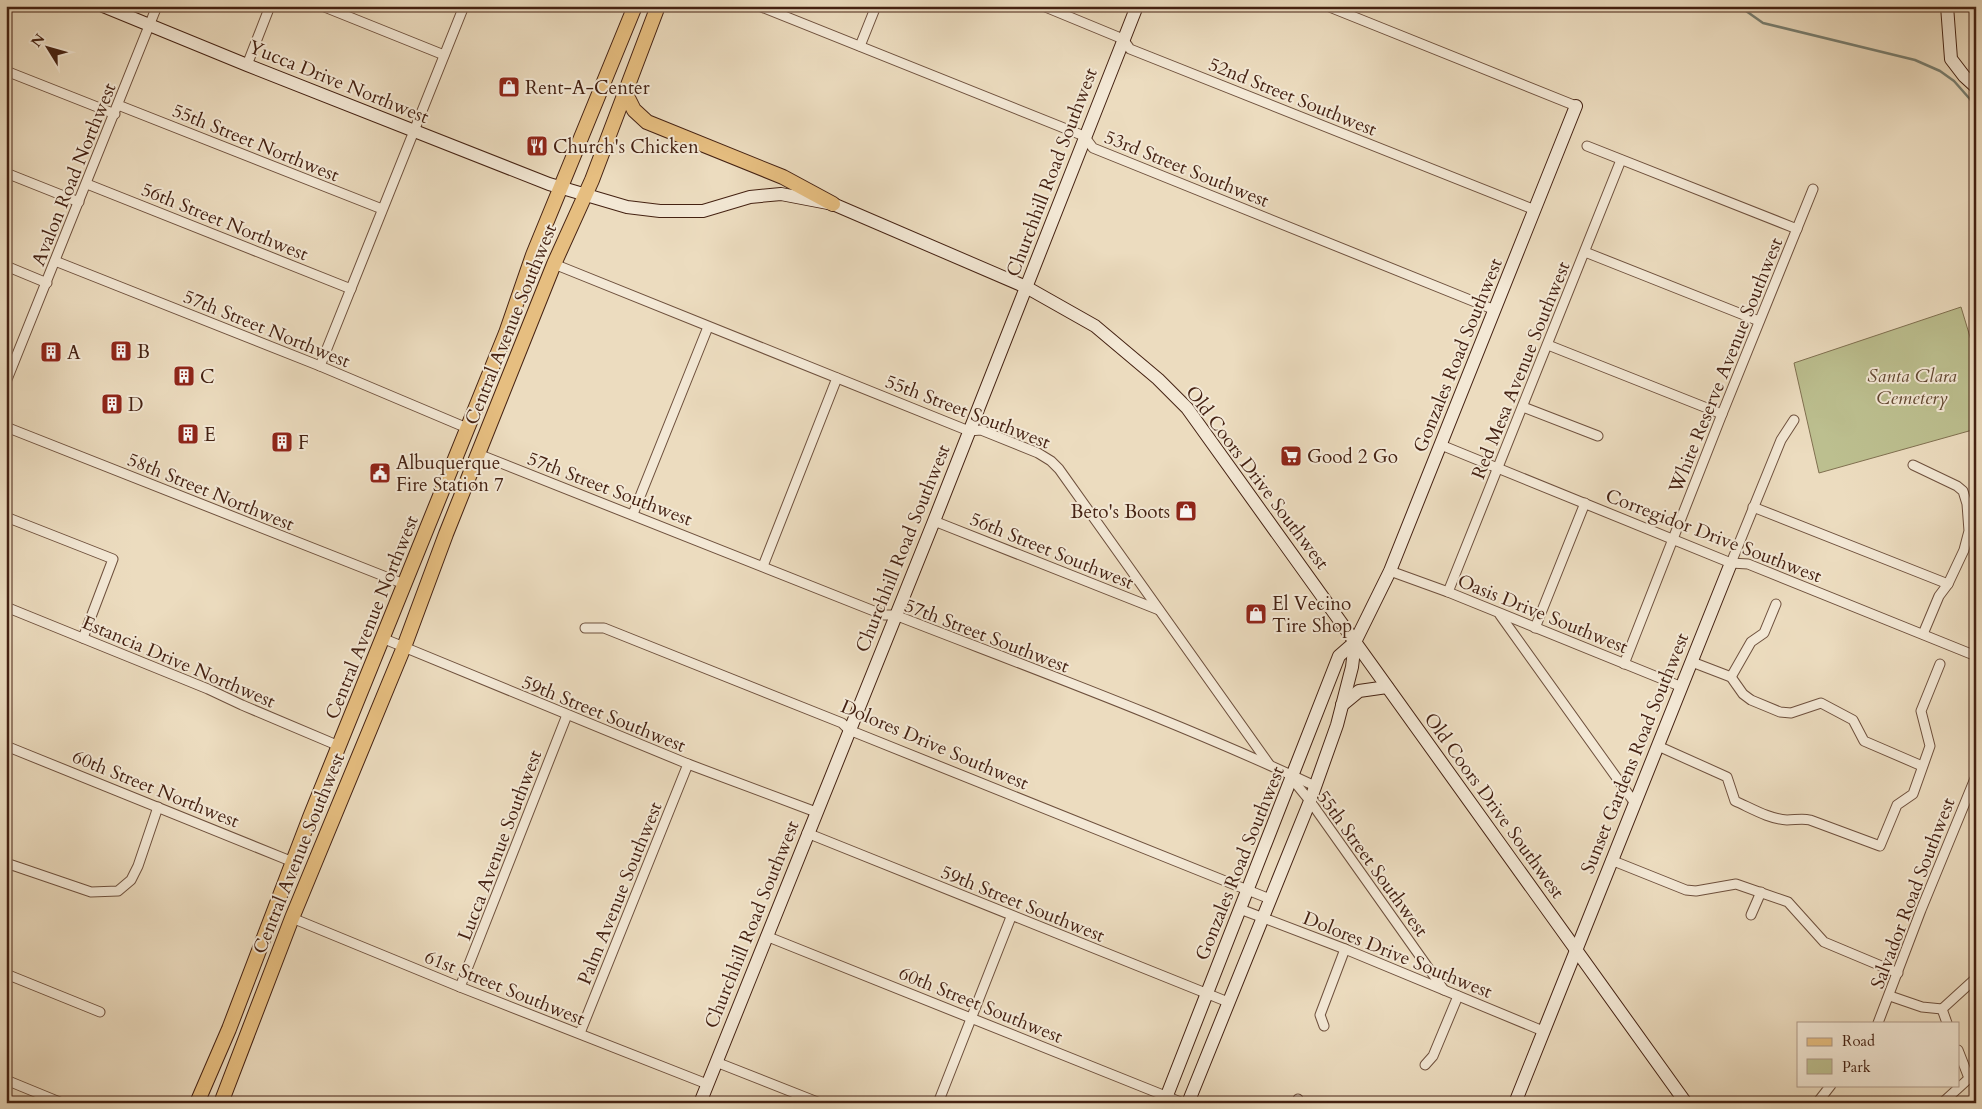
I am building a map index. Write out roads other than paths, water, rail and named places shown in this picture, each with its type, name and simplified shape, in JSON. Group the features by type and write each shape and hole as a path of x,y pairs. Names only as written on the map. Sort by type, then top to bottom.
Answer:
{"main road":[{"name":"Central Avenue Northwest","path":"197,1103 229,1029 339,746 506,334 534,255 635,6"},
{"name":"Central Avenue Southwest","path":"221,1103 292,918 404,647 478,454 554,264 584,195 658,6"},
{"path":"625,92 634,110 653,126 783,178 833,204"}],"street":[{"name":"Yucca Drive Northwest","path":"103,6 413,131 561,188"},
{"name":"Avalon Road Northwest","path":"6,382 10,360 46,283 157,6"},
{"path":"247,65 270,6"},
{"path":"322,6 444,55"},
{"path":"320,366 464,6"},
{"name":"53rd Street Southwest","path":"759,6 1084,136 1093,148 1495,310"},
{"path":"860,46 876,6"},
{"name":"52nd Street Southwest","path":"1043,6 1123,39 1130,49 1535,210"},
{"name":"Churchhill Road Southwest","path":"700,1103 934,521 1136,6"},
{"path":"1327,6 1576,106"},
{"path":"1947,6 1951,59 1964,76 1976,87"},
{"path":"6,71 115,114"},
{"name":"55th Street Northwest","path":"118,105 382,209"},
{"name":"Gonzales Road Southwest","path":"1188,1103 1310,801 1337,725 1352,667 1355,642 1390,571 1576,106"},
{"path":"1586,146 1797,229"},
{"name":"Red Mesa Avenue Southwest","path":"1448,592 1621,160"},
{"path":"6,173 79,202"},
{"name":"56th Street Northwest","path":"87,184 351,289"},
{"name":"Old Coors Drive Southwest","path":"561,188 627,207 660,211 703,210 750,197 781,194 833,204 1026,287 1095,326 1158,379 1187,408 1686,1103"},
{"name":"White Reserve Avenue Southwest","path":"1624,664 1813,189"},
{"path":"1585,252 1759,321"},
{"name":"57th Street Northwest","path":"55,261 320,366 467,428"},
{"name":"55th Street Southwest","path":"554,264 969,431 981,430 1038,453 1051,461 1059,469 1269,764"},
{"path":"6,266 46,283"},
{"path":"633,514 708,327"},
{"path":"1548,345 1722,414"},
{"path":"763,566 837,378"},
{"path":"1523,407 1598,436"},
{"name":"Sunset Gardens Road Southwest","path":"1514,1103 1753,507 1781,440 1794,420"},
{"name":"58th Street Northwest","path":"6,427 404,584"},
{"name":"Corregidor Drive Southwest","path":"1441,445 1674,538 1731,563 1748,564 1976,656"},
{"name":"57th Street Southwest","path":"478,454 884,615 895,615 1269,764 1293,778 1315,786"},
{"path":"1914,465 1957,486 1963,491 1967,504 1968,532 1964,550 1948,584 1939,596 1923,634"},
{"path":"1535,628 1585,504"},
{"path":"1753,507 1948,584"},
{"path":"6,517 113,560 83,638"},
{"name":"56th Street Southwest","path":"934,521 1158,610"},
{"name":"Oasis Drive Southwest","path":"1390,571 1448,592 1682,687"},
{"path":"1731,677 1751,642 1764,633 1776,604"},
{"name":"Estancia Drive Northwest","path":"6,607 208,689 339,746"},
{"path":"1500,614 1634,802"},
{"name":"Dolores Drive Southwest","path":"585,628 604,628 614,631 842,723 849,730 1270,899"},
{"name":"59th Street Southwest","path":"382,638 688,764 816,812"},
{"name":"Gonzales Road Southwest","path":"1165,1099 1293,778 1339,656 1355,642"},
{"path":"1692,662 1731,677 1743,694 1751,700 1780,712 1791,713 1821,703 1853,720 1864,741 1922,766"},
{"path":"1658,746 1727,777 1735,801 1767,816 1787,820 1800,818 1810,820 1880,846 1897,805 1913,794 1930,746 1921,711 1940,664"},
{"path":"1342,706 1359,691 1387,687"},
{"name":"Lucca Avenue Southwest","path":"460,987 567,715"},
{"name":"60th Street Northwest","path":"6,746 293,862"},
{"name":"Palm Avenue Southwest","path":"580,1033 688,764"},
{"name":"Salvador Road Southwest","path":"1878,1022 1890,996 1921,910 1976,776"},
{"name":"55th Street Southwest","path":"1293,778 1444,990"},
{"path":"6,863 91,892 118,891 131,880 138,866 158,807"},
{"name":"59th Street Southwest","path":"807,833 1011,917 1228,1002"},
{"path":"1611,860 1686,890 1696,891 1736,884 1788,902 1824,942 1898,973"},
{"path":"1751,915 1761,892"},
{"name":"Dolores Drive Southwest","path":"1240,909 1345,949 1543,1031"},
{"path":"938,1103 1011,917"},
{"name":"61st Street Southwest","path":"292,918 460,987 708,1084"},
{"name":"60th Street Southwest","path":"766,936 971,1018 1165,1099 1183,1103"},
{"path":"1324,1026 1320,1015 1345,949"},
{"path":"6,974 100,1012"},
{"path":"1942,1009 1976,978"},
{"path":"1425,1065 1433,1056 1458,996"},
{"path":"1890,996 1922,1006 1942,1009"},
{"path":"1942,1009 1947,1022"},
{"path":"1942,1103 1972,1075 1960,1054"},
{"path":"716,1062 820,1103"},
{"path":"6,1080 62,1103"},
{"path":"1817,1103 1830,1086"}],"waterway":[{"path":"1739,6 1763,23 1915,60 1940,71 1954,81 1976,106"}],"place":[{"name":"Rent-A-Center","path":"509,87"},
{"name":"Church's Chicken","path":"537,146"},
{"name":"B","path":"121,351"},
{"name":"A","path":"51,352"},
{"name":"C","path":"184,376"},
{"name":"D","path":"112,404"},
{"name":"E","path":"188,434"},
{"name":"F","path":"282,442"},
{"name":"Good 2 Go","path":"1291,456"},
{"name":"Albuquerque Fire Station 7","path":"380,473"},
{"name":"Beto's Boots","path":"1186,511"},
{"name":"El Vecino Tire Shop","path":"1256,614"}],"park label":[{"name":"Santa Clara Cemetery","path":"1912,386"}]}
